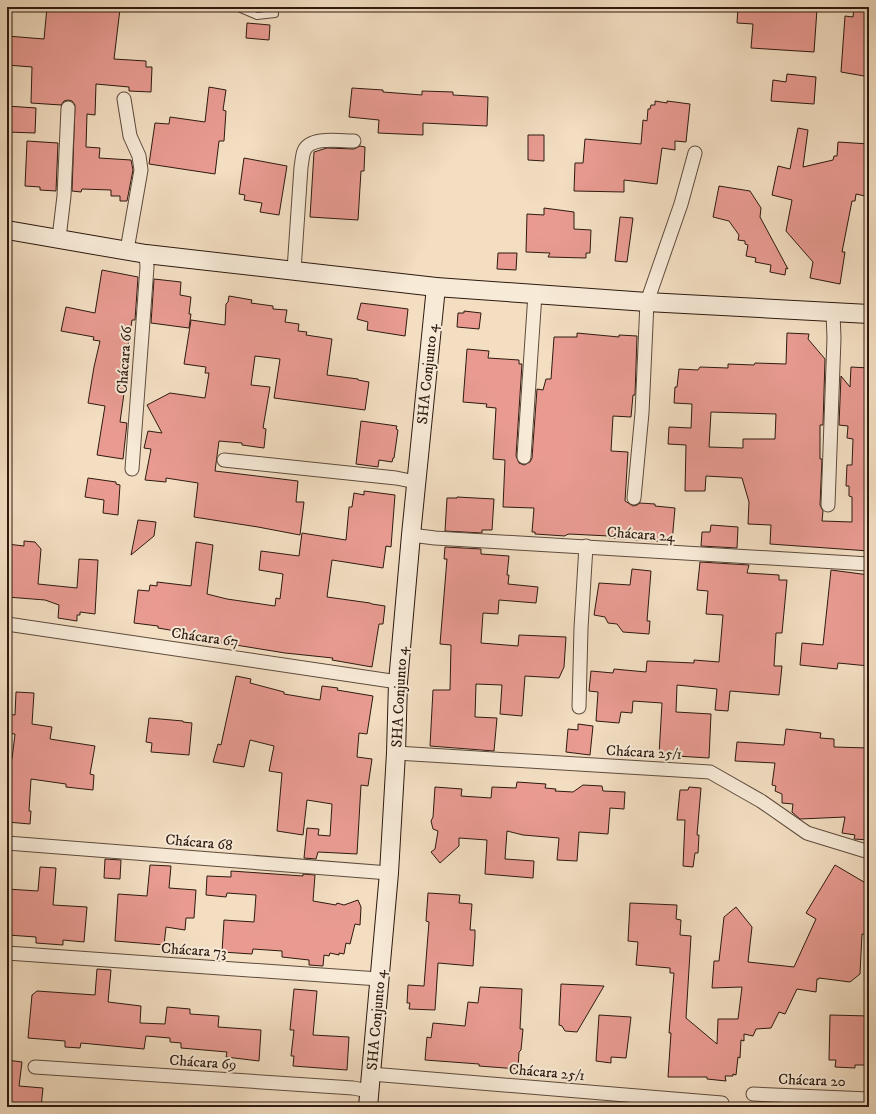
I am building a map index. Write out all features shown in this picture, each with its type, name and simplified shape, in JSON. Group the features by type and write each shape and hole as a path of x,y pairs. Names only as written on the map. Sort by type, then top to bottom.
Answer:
{"street":[{"path":"124,99 130,136 139,156 141,170 127,250"},
{"path":"59,238 64,196 68,108"},
{"path":"294,270 304,151 309,145 318,141 354,141"},
{"path":"634,498 642,413 647,302 681,204 694,153"},
{"path":"7,230 146,254 436,287 647,302 869,314"},
{"name":"Chácara 66","path":"132,469 147,267 146,254"},
{"name":"SHA Conjunto 4","path":"368,1099 389,873 396,753 398,682 416,482 436,287"},
{"path":"524,456 535,294"},
{"path":"828,505 833,313"},
{"path":"224,460 396,478 416,482"},
{"name":"Chácara 24","path":"411,534 435,538 869,564"},
{"path":"579,707 581,628 586,546"},
{"name":"Chácara 67","path":"7,624 398,682"},
{"name":"Chácara 25/1","path":"396,753 710,772 761,801 807,833 869,852"},
{"name":"Chácara 68","path":"7,843 389,873"},
{"name":"Chácara 73","path":"7,953 380,979"},
{"name":"Chácara 69","path":"35,1067 353,1088 368,1099"},
{"name":"Chácara 25/1","path":"370,1074 722,1103"},
{"name":"Chácara 20","path":"754,1094 808,1102 869,1098"}],"lane":[{"path":"236,7 257,16 275,14"}],"building":[{"path":"47,7 103,7 120,9 114,59 146,61 146,67 152,67 151,92 129,91 129,87 96,84 95,115 87,114 86,147 100,148 99,158 131,160 133,170 127,201 120,201 120,196 111,196 111,190 82,189 81,192 72,191 75,105 72,101 68,100 64,101 61,105 31,103 32,67 7,65 7,36 44,39"},
{"path":"738,7 817,9 814,52 751,48 753,24 737,23"},
{"path":"854,7 869,7 869,71 864,76 841,72 845,16 853,17"},
{"path":"247,23 270,25 269,40 246,38"},
{"path":"787,74 816,77 814,104 771,101 773,80 786,82"},
{"path":"209,87 226,90 223,110 226,111 224,141 219,141 215,174 149,164 155,123 169,124 170,117 205,122"},
{"path":"352,88 422,95 422,91 453,92 453,95 488,97 487,126 423,123 423,135 378,133 379,120 349,117"},
{"path":"655,101 690,104 686,142 675,141 675,150 662,148 657,184 624,180 624,192 574,191 575,163 583,163 585,139 641,144 643,120 647,121 648,109 650,109 651,105 655,105"},
{"path":"7,106 36,108 35,133 7,132"},
{"path":"798,128 808,130 803,167 833,160 834,156 837,156 838,142 869,144 869,176 865,196 856,194 855,201 852,201 842,252 845,252 840,284 810,278 813,262 786,231 792,200 772,195 778,166 790,169"},
{"path":"528,135 544,135 544,161 528,160"},
{"path":"27,141 58,143 56,191 40,190 40,187 25,186"},
{"path":"360,146 365,147 364,171 361,171 358,220 310,217 314,152 327,148 354,149"},
{"path":"244,158 287,166 279,215 260,212 262,203 244,200 245,195 239,194"},
{"path":"719,186 750,191 761,208 760,217 788,269 786,268 785,275 770,272 771,265 755,262 756,258 746,256 748,245 745,244 745,241 738,240 739,235 729,221 713,217"},
{"path":"544,208 574,212 574,229 591,230 590,253 586,253 586,258 548,257 550,253 526,252 527,214 544,215"},
{"path":"620,217 633,218 627,262 615,261"},
{"path":"498,253 517,253 516,270 497,269"},
{"path":"102,270 138,277 135,320 132,320 124,371 127,372 120,422 127,423 123,459 97,455 105,406 88,403 100,341 93,340 94,337 61,331 66,307 95,313"},
{"path":"154,279 181,282 180,295 191,297 189,328 151,323"},
{"path":"229,296 252,300 251,303 273,306 273,309 287,310 285,322 299,324 298,331 307,332 306,335 332,339 327,375 369,382 365,410 274,398 280,359 255,356 251,385 270,387 263,428 266,429 264,448 242,445 242,443 219,441 215,471 298,481 296,502 304,502 300,535 194,517 198,483 166,478 166,482 145,480 151,449 144,448 148,431 162,433 147,405 170,393 205,398 209,373 205,373 206,367 184,364 191,320 225,325 226,304"},
{"path":"361,303 408,309 405,336 367,330 368,322 357,319"},
{"path":"464,311 481,313 479,329 457,327 458,313 464,313"},
{"path":"577,333 619,337 619,335 637,336 635,395 633,395 631,417 613,416 611,451 628,452 625,501 633,506 640,503 675,508 672,542 609,538 609,536 535,534 535,532 532,532 534,508 503,507 505,460 493,459 496,408 486,407 487,404 463,402 467,349 489,351 488,358 519,360 519,364 522,364 516,456 519,463 524,465 530,462 532,458 537,389 543,390 546,379 551,379 554,337 577,337"},
{"path":"787,333 809,334 808,339 825,359 823,425 820,425 820,459 822,459 820,505 823,511 822,521 852,522 852,497 849,496 849,486 846,486 847,465 852,465 853,439 847,438 848,426 839,425 841,376 850,387 851,367 869,368 869,551 770,544 771,525 748,524 749,502 742,478 706,476 705,491 685,491 686,445 668,444 669,427 691,428 692,404 674,403 675,387 677,387 679,369 698,370 700,367 728,368 728,364 786,364","holes":["711,412 776,414 775,439 743,439 743,448 709,447"]},
{"path":"361,421 397,426 396,429 398,430 394,458 392,462 379,460 378,467 356,464"},
{"path":"88,478 116,482 116,484 120,485 118,515 103,513 104,500 85,497"},
{"path":"364,491 395,495 391,547 386,546 383,568 332,560 327,597 385,606 383,624 379,624 372,667 332,660 333,658 285,653 211,641 211,637 158,628 158,626 134,623 138,590 149,591 150,585 157,586 157,582 191,586 196,542 213,545 207,594 227,599 275,606 276,598 280,599 283,574 259,570 261,551 299,556 302,533 346,540 349,507 352,507 354,493 364,495"},
{"path":"457,497 494,499 492,530 482,530 482,533 445,531 447,498"},
{"path":"138,520 156,522 154,536 131,555"},
{"path":"711,525 738,527 737,548 701,546 702,532 710,532"},
{"path":"24,541 35,542 41,549 38,584 77,588 79,559 98,560 95,614 80,612 80,615 77,615 77,621 58,618 59,605 45,600 7,597 7,544 24,546"},
{"path":"445,547 481,549 481,554 509,556 507,575 509,575 508,584 538,587 536,603 499,600 498,614 483,613 481,643 518,646 519,635 566,637 564,667 559,678 525,676 522,716 500,714 502,685 476,684 475,717 497,718 494,751 430,746 433,690 450,690 451,645 440,644 447,559 444,559"},
{"path":"700,562 749,565 747,573 779,575 779,580 787,580 782,633 776,633 774,666 782,666 779,695 730,691 728,711 715,710 717,689 677,685 676,712 711,714 709,758 659,755 662,703 633,701 632,713 621,712 619,723 596,721 598,692 589,691 591,671 613,673 614,669 646,672 647,661 694,663 694,660 719,662 723,615 706,614 708,591 697,590"},
{"path":"632,569 651,571 647,621 650,621 649,634 623,632 617,624 608,623 605,617 594,615 599,583 630,585"},
{"path":"831,570 869,575 869,666 838,663 837,669 800,665 802,643 823,645"},
{"path":"236,676 251,679 250,683 284,692 284,694 320,700 322,686 373,696 367,734 359,733 357,757 372,759 368,786 361,785 357,854 318,852 316,859 304,858 307,828 319,829 318,835 330,836 332,804 307,800 303,835 277,831 282,773 269,771 274,746 250,740 244,767 213,762 218,744 221,745"},
{"path":"16,692 34,693 32,724 52,727 50,739 95,746 90,774 94,775 93,790 66,787 66,784 31,779 29,811 31,811 30,824 7,822 7,759 12,759 15,734 7,733 7,714 15,715"},
{"path":"149,718 192,723 189,755 151,752 152,743 146,742"},
{"path":"578,724 593,726 590,755 566,752 568,729 578,730"},
{"path":"786,729 821,733 820,738 834,739 834,747 869,748 869,840 854,839 855,835 842,833 845,817 800,819 792,812 793,804 782,803 782,794 775,791 776,786 772,785 775,763 735,761 737,742 784,745"},
{"path":"517,782 546,784 545,788 556,789 555,791 573,792 583,785 602,786 603,791 625,792 624,809 610,808 608,834 579,832 577,861 557,860 559,838 523,835 507,831 505,859 534,861 533,878 485,874 487,840 459,838 459,846 440,863 431,852 435,849 438,831 433,829 431,821 433,817 435,787 462,789 461,796 491,798 492,787 516,788"},
{"path":"689,787 701,788 697,835 699,835 698,853 695,853 693,867 683,866 685,820 677,820 680,790 688,790"},
{"path":"105,859 121,860 120,879 104,878"},
{"path":"150,865 171,866 169,888 196,890 194,918 186,918 185,930 166,927 164,945 115,941 118,894 147,896"},
{"path":"835,865 869,885 869,935 862,934 860,974 850,982 819,978 817,979 816,992 797,989 785,1014 779,1012 771,1028 756,1029 753,1036 744,1034 744,1041 741,1040 740,1058 738,1057 736,1075 733,1074 733,1076 725,1076 726,1081 707,1079 707,1077 668,1077 671,1033 669,1033 674,973 670,973 670,968 636,965 638,942 628,941 630,903 677,905 676,919 681,920 680,935 691,936 686,1018 717,1044 718,1019 738,1019 742,987 712,988 714,961 719,961 724,917 736,907 752,927 748,962 794,967 816,919 806,913"},
{"path":"40,867 56,868 53,905 87,907 84,942 63,940 63,945 36,943 36,937 8,935 7,889 38,891"},
{"path":"231,871 303,876 303,874 315,875 313,901 344,905 358,900 361,907 360,925 355,924 350,944 346,943 344,954 339,953 339,955 330,953 329,956 324,955 323,966 309,965 309,960 282,957 282,951 253,949 252,954 222,952 224,920 254,922 256,895 227,893 226,897 206,895 207,876 231,877"},
{"path":"428,893 460,895 459,903 472,904 470,930 475,930 473,966 438,963 435,1010 409,1009 410,1003 407,1003 408,985 424,986 429,922 426,921"},
{"path":"97,969 111,970 108,1002 141,1006 140,1023 165,1024 167,1007 190,1009 190,1014 219,1016 218,1027 261,1030 259,1061 226,1057 227,1052 181,1048 181,1043 170,1042 170,1038 146,1036 144,1049 81,1043 80,1048 65,1047 65,1041 28,1038 32,995 37,991 95,995"},
{"path":"561,984 604,986 577,1032 565,1031 562,1026 559,1025"},
{"path":"480,987 522,989 520,1029 523,1029 518,1069 479,1066 479,1064 425,1060 427,1037 431,1038 433,1023 465,1026 468,1002 478,1003"},
{"path":"294,989 317,991 313,1035 349,1037 347,1070 293,1066 294,1056 291,1056 294,1030 290,1030"},
{"path":"599,1015 631,1017 626,1058 611,1057 611,1063 596,1061"},
{"path":"830,1015 869,1016 869,1065 855,1065 855,1068 835,1067 836,1060 829,1060"},
{"path":"7,1060 22,1062 19,1086 43,1088 41,1107 7,1107"}]}
